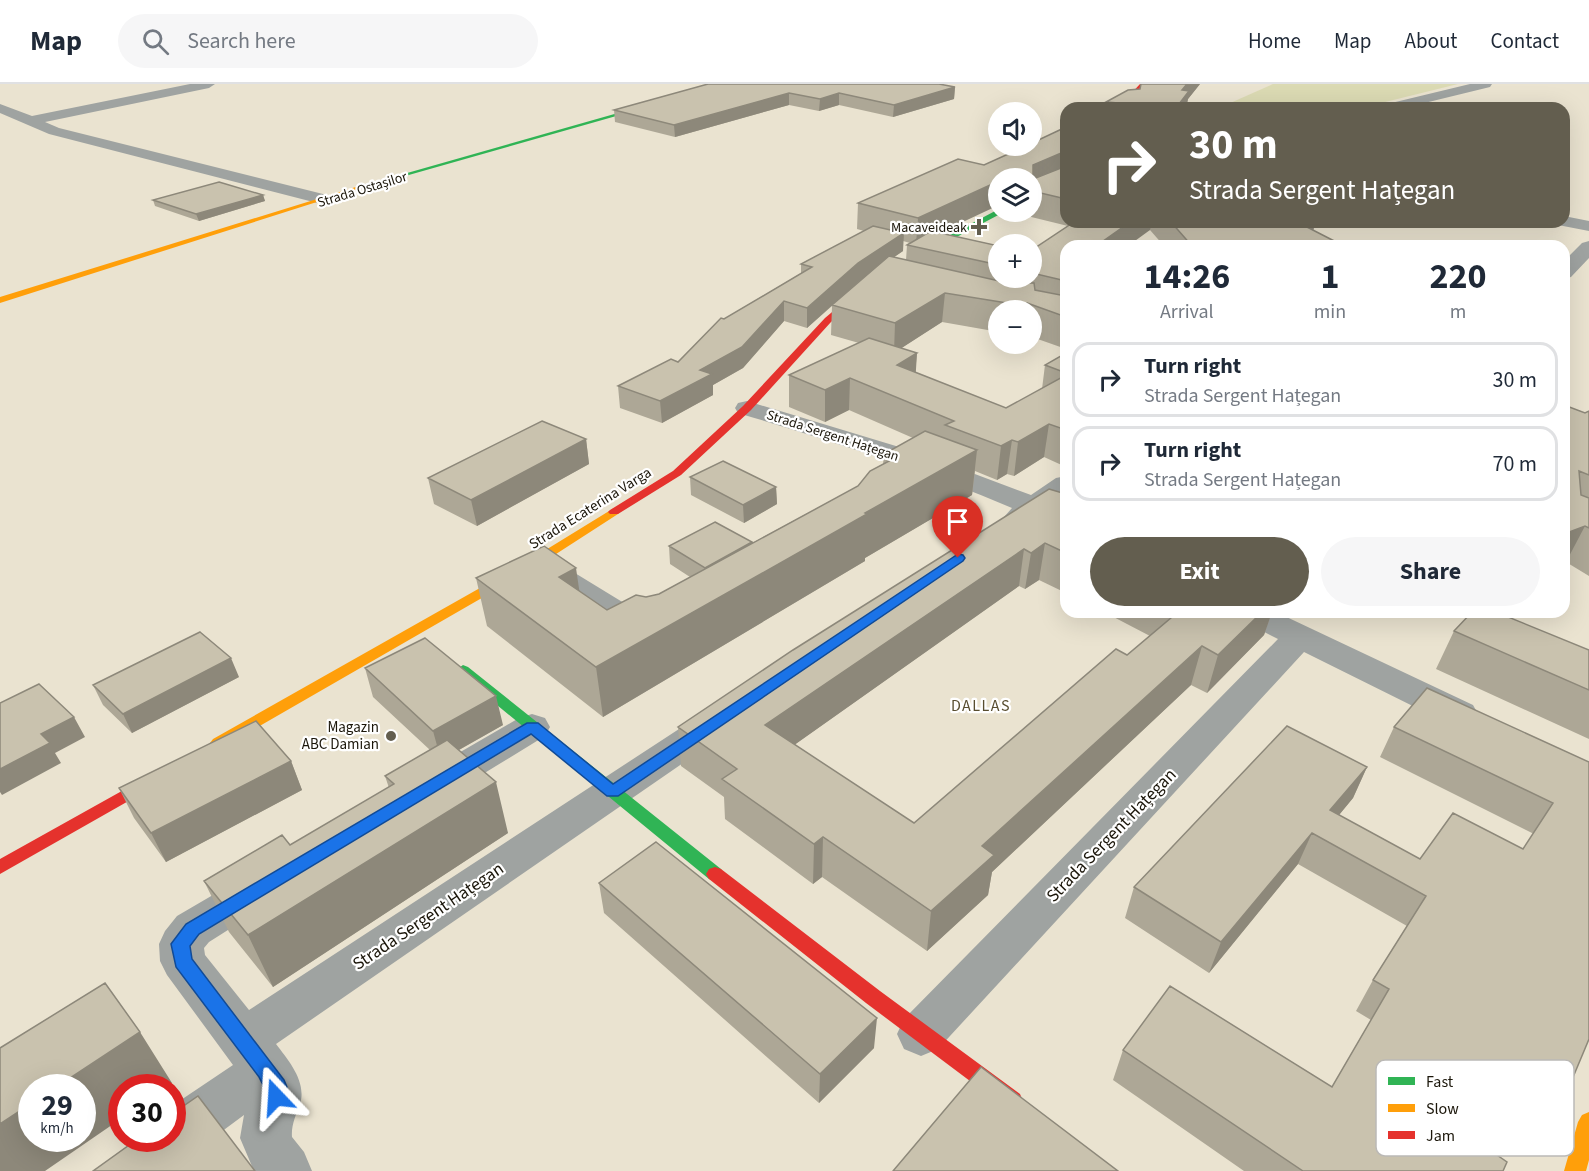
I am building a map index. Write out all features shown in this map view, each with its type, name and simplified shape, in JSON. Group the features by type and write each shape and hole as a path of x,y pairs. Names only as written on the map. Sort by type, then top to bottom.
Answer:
{"street":[{"path":"30,121 209,84"},
{"name":"Strada Ostașilor","path":"0,300 211,233 569,125 726,84"},
{"path":"1129,102 1143,84"},
{"path":"1412,102 1486,84"},
{"path":"0,108 54,131 325,200"},
{"path":"897,266 988,218"},
{"path":"1570,222 1589,226"},
{"path":"1570,282 1589,247"},
{"name":"Strada Ecaterina Varga","path":"207,749 419,635 677,473 747,408 828,320 875,280"},
{"name":"Strada Sergent Hațegan","path":"747,408 919,462 1060,519"},
{"name":"Strada Sergent Hațegan","path":"889,479 919,462"},
{"path":"995,533 1060,488"},
{"path":"535,562 650,633 670,621"},
{"path":"1262,618 1493,730"},
{"name":"Strada Sergent Hațegan","path":"921,1034 1300,636"},
{"path":"451,661 612,792 921,1034 1025,1109"},
{"name":"Strada Sergent Hațegan","path":"186,1121 255,1055 612,792 740,706"},
{"path":"399,807 532,727"},
{"path":"0,867 176,767"},
{"path":"285,874 193,929 181,944 183,961 277,1087 276,1097 267,1117 266,1134 272,1152 285,1171"},
{"path":"1575,1171 1589,1122"}],"green space":[{"path":"1273,84 1458,84 1385,102 1232,102"}],"building":[{"path":"708,84 939,84 955,87 894,105 839,93 820,99 789,93 674,125 614,110"},
{"path":"1141,84 1187,84 1182,90 1189,91 1181,102 1106,102 1128,90 1140,89"},
{"path":"1060,130 1060,154 1033,165 1033,168 988,168 988,186 918,218 858,203 958,159 984,165 1004,156 1042,156 1042,138"},
{"path":"1060,168 1060,198 1042,193 1042,176"},
{"path":"219,182 263,195 196,214 153,200"},
{"path":"873,226 904,233 858,263 807,308 784,301 742,347 700,370 712,374 660,401 618,386 671,359 678,362 721,318 724,319 812,267 801,264"},
{"path":"1065,228 1122,228 1104,240 1060,240 1060,280 1042,275 1042,243"},
{"path":"1176,228 1309,228 1332,240 1187,240"},
{"path":"931,231 988,244 988,263 907,245"},
{"path":"889,256 988,278 988,288 1035,288 1035,290 1060,295 1060,315 1042,308 1042,300 988,300 945,293 895,323 832,305"},
{"path":"869,338 917,353 897,365 1006,408 1060,378 1060,428 1049,424 1018,442 1012,440 1001,446 945,425 954,421 850,378 825,390 789,375"},
{"path":"1060,356 1060,371 1045,365"},
{"path":"1570,407 1585,413 1589,411 1589,475 1579,471 1581,495 1589,498 1589,528 1585,526 1570,532"},
{"path":"542,421 586,439 471,500 428,478"},
{"path":"925,431 977,450 596,667 476,578 544,546 576,568 559,577 607,610 636,595 646,597 659,594 858,486 870,471 893,459 884,454"},
{"path":"723,461 776,487 743,505 690,477"},
{"path":"1049,489 1060,492 1060,550 1045,543 1031,553 1024,549 765,725 914,823 1116,649 1127,655 1171,618 1256,618 1218,655 1202,646 982,846 994,855 931,911 823,837 814,844 722,779 737,769 678,727 793,650"},
{"path":"715,522 752,542 705,568 669,546"},
{"path":"1466,618 1511,618 1589,650 1589,690 1454,631"},
{"path":"200,632 231,658 123,714 93,685"},
{"path":"425,638 496,696 433,731 365,668"},
{"path":"39,684 74,717 41,734 50,743 0,769 0,703"},
{"path":"1427,688 1589,762 1589,1039 1574,1075 1574,1060 1376,1060 1376,1156 1498,1156 1507,1162 1503,1171 1303,1171 1123,1050 1170,986 1332,1087 1389,989 1373,980 1426,896 1312,833 1221,942 1134,887 1287,726 1367,767 1330,810 1420,859 1453,813 1523,849 1553,803 1394,727"},
{"path":"256,721 291,761 151,833 119,788"},
{"path":"447,740 496,782 248,935 204,881 282,835 290,845 394,784 385,776"},
{"path":"656,842 877,1018 820,1074 599,883"},
{"path":"105,983 140,1032 76,1074 18,1074 18,1112 0,1124 0,1048"},
{"path":"981,1067 1118,1171 893,1171"},
{"path":"198,1096 255,1171 93,1171 119,1152 186,1152 186,1104"}],"traffic: fast":[{"path":"361,187 726,84"},
{"path":"914,256 988,218"},
{"path":"463,670 715,874"}],"traffic: slow":[{"path":"0,300 361,187"},
{"path":"218,743 535,562 614,512"},
{"path":"1575,1171 1589,1122"}],"traffic: jam":[{"path":"1129,102 1143,84"},
{"path":"614,512 677,473 747,408 828,320 866,288"},
{"path":"0,867 163,774"},
{"path":"715,874 873,997 1013,1101"}],"place":[{"name":"Macaveideak","path":"979,227"},
{"name":"Magazin ABC Damian","path":"391,736"}],"district":[{"name":"DALLAS","path":"981,705"}],"route":[{"path":"276,1097 277,1087 266,1070 183,961 181,944 193,929 532,727 612,792 958,558"}]}
